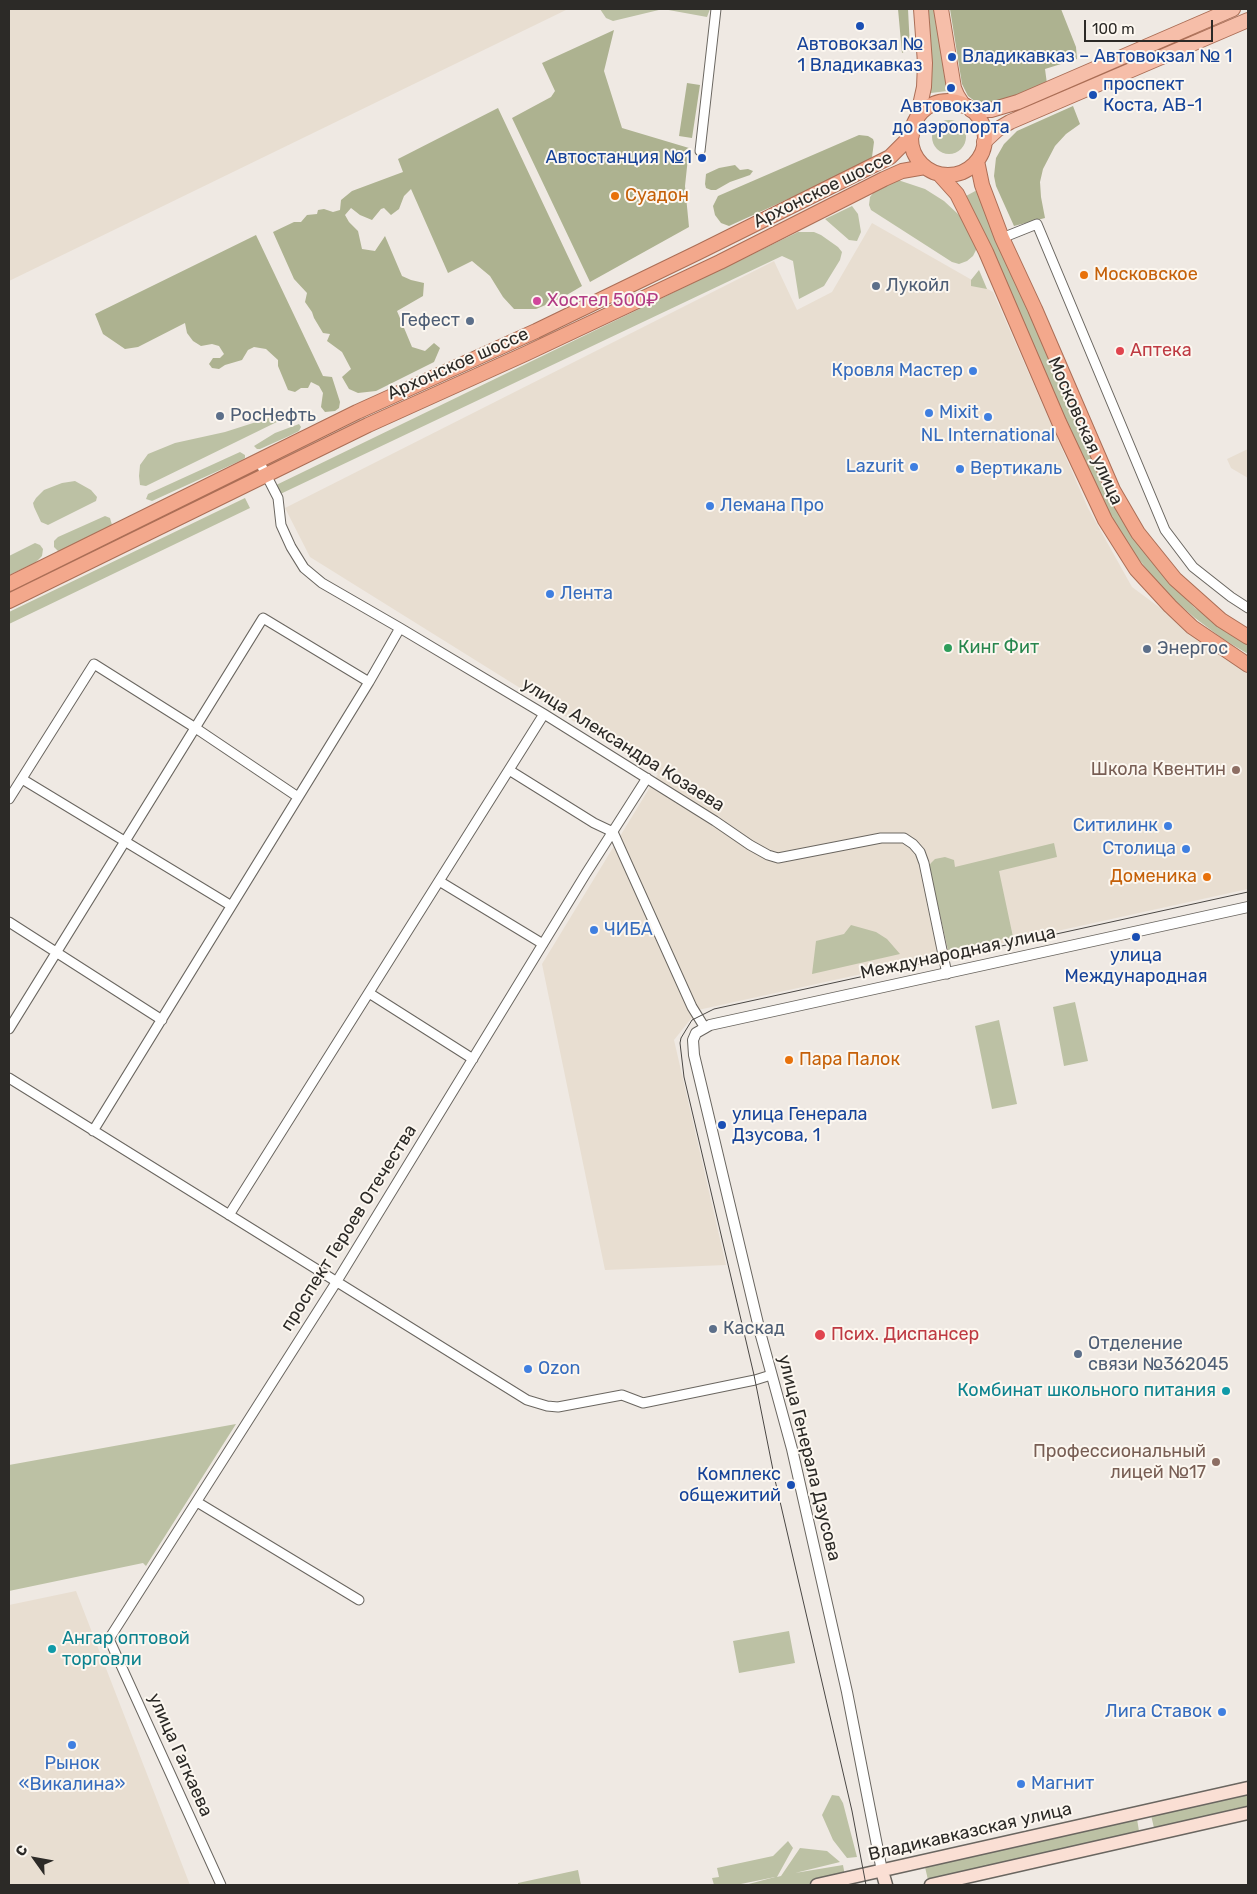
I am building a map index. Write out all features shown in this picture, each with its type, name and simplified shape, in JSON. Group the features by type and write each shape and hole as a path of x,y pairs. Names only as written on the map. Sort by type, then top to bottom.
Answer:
{"highway":[{"path":"943,102 955,102 968,108 983,125 985,135 977,161 963,172 953,175 939,174 925,167 914,152 912,135 917,119 927,108 943,102"},
{"name":"Архонское шоссе","path":"9,584 357,412 596,302 890,157 912,135"},
{"name":"Московская улица","path":"977,161 982,185 1002,238 1113,490 1138,533 1175,579 1221,620 1248,638"},
{"name":"Архонское шоссе","path":"9,601 368,425 525,354 720,262 884,179 902,171 925,167"},
{"name":"Московская улица","path":"939,174 957,194 982,244 1063,431 1105,520 1136,569 1170,606 1192,627 1248,665"}],"main road":[{"path":"917,119 924,87 925,63 921,9"},
{"path":"941,9 954,88 968,108 991,110 1018,102 1233,9"},
{"path":"984,142 998,129 1010,122 1248,20"},
{"name":"Владикавказская улица","path":"817,1885 1248,1788"},
{"path":"931,1885 1248,1813"},
{"name":"улица Генерала Дзусова","path":"882,1871 886,1885"}],"street":[{"path":"700,151 716,9"},
{"path":"1002,238 1037,224 1076,322 1165,530 1193,567 1248,608"},
{"name":"улица Александра Козаева","path":"259,461 278,498 281,525 291,547 304,568 322,583 544,714 750,845 778,858 881,838 904,838 920,852 924,862 947,974"},
{"path":"9,1029 263,618 369,682"},
{"path":"93,1130 369,682 400,628"},
{"path":"9,799 94,664 194,727 298,797"},
{"path":"229,1214 544,714"},
{"path":"509,770 594,823 613,832 692,1007 705,1028"},
{"name":"проспект Героев Отечества","path":"109,1639 337,1281 647,778"},
{"path":"22,779 230,905"},
{"path":"439,881 543,944"},
{"name":"Международная улица","path":"693,1040 696,1033 710,1025 947,974 1030,953 1248,907"},
{"path":"9,922 162,1020"},
{"path":"369,993 473,1059"},
{"name":"улица Генерала Дзусова","path":"693,1040 694,1055 770,1375 792,1449 848,1692 882,1871"},
{"path":"9,1078 527,1400 547,1406 558,1406 622,1395 643,1403 755,1380 770,1375"},
{"path":"197,1502 360,1600"},
{"name":"улица Гагкаева","path":"109,1639 221,1885"}],"shaded area":[{"path":"9,9 568,9 9,281"},
{"path":"872,223 993,292 1088,508 1132,587 1248,673 1248,889 698,1010 674,1040 726,1265 605,1270 542,964 658,774 310,557 285,508 774,261 797,310 832,292"},
{"path":"1248,449 1248,478 1231,468 1227,459"},
{"name":"Рынок «Викалина»","path":"76,1591 190,1885 9,1885 9,1605"}],"green space":[{"path":"600,9 663,9 613,21 606,18"},
{"path":"663,9 710,9 707,17"},
{"path":"898,9 908,9 910,48 902,53"},
{"path":"925,9 938,9 947,91 931,93"},
{"path":"950,9 1061,9 1076,47 1077,59 1045,69 1047,84 997,103 985,105 976,102 968,96 962,84"},
{"path":"614,30 604,71 622,128 689,148 685,186 689,227 590,282 512,118 551,97 555,91 542,63"},
{"path":"687,83 700,85 692,138 679,136"},
{"path":"1073,106 1080,124 1066,134 1055,146 1043,169 1040,182 1045,218 1014,226 996,186 994,176 996,158 1004,144 1017,131"},
{"path":"498,108 582,286 560,299 536,309 514,309 503,297 490,276 472,261 448,273 411,189 404,196 399,209 391,215 384,208 372,220 360,215 351,208 345,215 358,231 362,249 375,251 385,236 402,276 424,283 423,296 397,311 412,347 425,351 434,343 440,348 434,362 376,391 358,393 349,389 342,377 351,369 342,352 327,341 330,334 323,333 305,302 307,293 294,279 273,232 294,222 301,222 307,215 317,214 318,210 324,209 333,212 340,210 341,200 352,191 403,172 398,159"},
{"path":"949,120 961,125 966,137 961,149 949,154 937,149 932,137 937,125"},
{"path":"859,135 868,136 874,142 872,157 865,164 729,226 721,223 715,215 713,206 718,196"},
{"path":"735,165 740,170 748,169 753,171 750,175 730,182 716,190 706,188 706,174 719,168"},
{"path":"898,180 925,189 944,201 958,214 967,225 977,248 973,256 959,264 952,262 871,210 869,205 870,197 877,188"},
{"path":"979,189 1129,527 1158,570 1195,608 1248,645 1248,654 1223,639 1195,618 1163,590 1127,544 1109,513 966,196"},
{"path":"852,206 858,214 861,232 857,241 849,240 825,219"},
{"path":"798,232 814,232 821,235 842,252 840,260 824,286 799,299 793,261 782,256 274,497 270,488"},
{"path":"256,235 323,376 332,377 340,402 339,408 335,411 325,412 321,407 323,393 319,386 311,382 308,388 301,388 295,392 288,390 278,366 278,360 266,349 254,347 248,350 242,360 225,365 219,369 212,368 209,364 213,358 220,358 224,354 219,346 212,344 201,346 193,341 187,333 185,323 138,347 125,349 103,334 95,314"},
{"path":"979,270 987,289 971,286 971,280"},
{"path":"275,416 285,416 285,418 146,486 140,485 140,465 148,454 175,443 225,432"},
{"path":"299,424 301,427 299,431 289,436 260,449 254,446 275,433"},
{"path":"240,452 245,455 245,458 242,460 152,501 146,499 148,494"},
{"path":"75,481 91,490 97,497 96,501 48,525 41,522 33,503 36,498 44,490 62,483"},
{"path":"245,498 250,508 9,624 9,612"},
{"path":"105,516 110,518 112,525 107,530 63,551 58,551 54,547 54,541 58,537"},
{"path":"35,543 43,549 42,556 35,563 9,575 9,556"},
{"path":"1054,843 1057,857 999,871 1013,937 948,950 929,866 931,863 935,859 945,857 954,860 955,867"},
{"path":"851,925 876,932 887,939 900,954 812,974 816,941 844,934"},
{"path":"1075,1002 1088,1061 1064,1066 1053,1007"},
{"path":"999,1020 1017,1104 992,1109 975,1026"},
{"path":"236,1424 146,1566 143,1563 9,1591 9,1465"},
{"path":"789,1631 795,1663 739,1673 733,1641"},
{"path":"1248,1793 1248,1806 1154,1828 1151,1815"},
{"path":"832,1795 839,1796 843,1803 857,1857 847,1858 833,1840 822,1815"},
{"path":"1137,1819 1139,1831 928,1880 925,1867"},
{"path":"788,1841 793,1848 777,1877 781,1876 800,1848 827,1851 840,1862 795,1873 843,1865 845,1876 804,1885 745,1885 775,1877 736,1885 714,1885 712,1878 719,1877 717,1868 773,1856"},
{"path":"578,1870 581,1885 518,1885 518,1883"}],"tram line":[{"path":"866,1885 852,1811 775,1480 754,1375 684,1077 681,1038 692,1020 714,1009 1248,892"}],"place":[{"name":"Автовокзал № 1 Владикавказ","path":"860,26"},
{"name":"Владикавказ – Автовокзал № 1","path":"952,57"},
{"name":"Автовокзал до аэропорта","path":"951,88"},
{"name":"проспект Коста, АВ-1","path":"1093,95"},
{"name":"Автостанция №1","path":"702,158"},
{"name":"Суадон","path":"615,196"},
{"name":"Московское","path":"1084,275"},
{"name":"Лукойл","path":"876,286"},
{"name":"Хостел 500₽","path":"537,301"},
{"name":"Гефест","path":"470,321"},
{"name":"Аптека","path":"1120,351"},
{"name":"Кровля Мастер","path":"973,371"},
{"name":"Mixit","path":"929,413"},
{"name":"РосНефть","path":"220,416"},
{"name":"NL International","path":"988,417"},
{"name":"Lazurit","path":"914,467"},
{"name":"Вертикаль","path":"960,469"},
{"name":"Лемана Про","path":"710,506"},
{"name":"Лента","path":"550,594"},
{"name":"Кинг Фит","path":"948,648"},
{"name":"Энергос","path":"1147,649"},
{"name":"Школа Квентин","path":"1236,770"},
{"name":"Ситилинк","path":"1168,826"},
{"name":"Столица","path":"1186,849"},
{"name":"Доменика","path":"1207,877"},
{"name":"ЧИБА","path":"594,930"},
{"name":"улица Международная","path":"1136,937"},
{"name":"Пара Палок","path":"789,1060"},
{"name":"улица Генерала Дзусова, 1","path":"722,1125"},
{"name":"Каскад","path":"713,1329"},
{"name":"Псих. Диспансер","path":"820,1335"},
{"name":"Отделение связи №362045","path":"1078,1354"},
{"name":"Ozon","path":"528,1369"},
{"name":"Комбинат школьного питания","path":"1226,1391"},
{"name":"Профессиональный лицей №17","path":"1216,1462"},
{"name":"Комплекс общежитий","path":"791,1485"},
{"name":"Ангар оптовой торговли","path":"52,1649"},
{"name":"Лига Ставок","path":"1222,1712"},
{"name":"Рынок «Викалина»","path":"72,1745"},
{"name":"Магнит","path":"1021,1784"}]}
